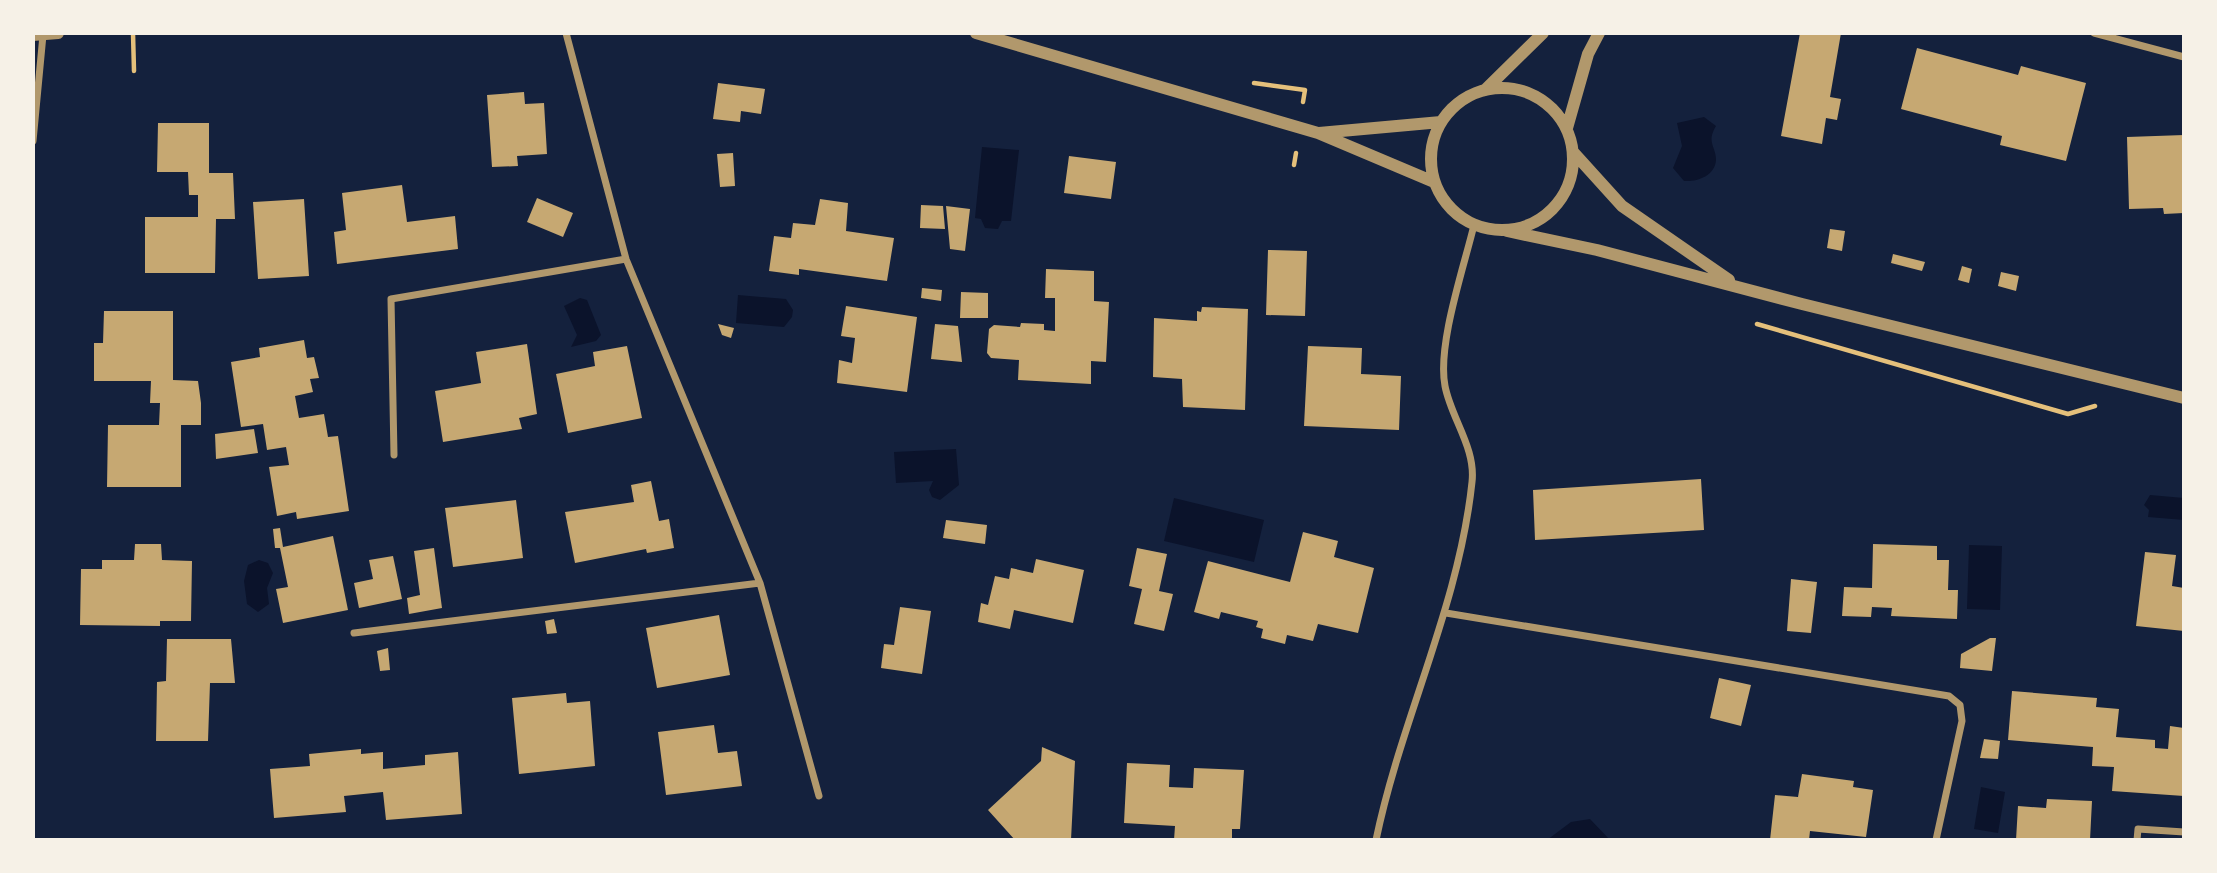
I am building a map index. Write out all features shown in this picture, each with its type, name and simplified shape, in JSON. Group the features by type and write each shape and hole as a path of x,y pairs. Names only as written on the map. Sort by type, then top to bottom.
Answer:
{"street":[{"path":"33,141 38,35 58,33"},
{"path":"566,33 626,259 760,583 820,796"},
{"path":"976,33 1318,133 1434,182"},
{"path":"1543,33 1486,89 1460,101 1441,122 1432,152 1434,182 1449,208 1474,225 1507,230 1735,285 2184,398"},
{"path":"1567,128 1588,54 1599,33"},
{"path":"2094,33 2184,57"},
{"path":"1486,89 1510,88 1533,94 1553,108 1567,128 1574,153 1572,175 1563,197 1549,214 1528,226 1507,230"},
{"path":"1318,133 1441,122"},
{"path":"1574,153 1622,206 1735,285"},
{"path":"1376,840 1386,792 1446,613 1472,480 1469,452 1445,386 1443,355 1474,225"},
{"path":"394,455 391,299 626,259"},
{"path":"354,633 760,583"},
{"path":"1446,613 1949,696 1960,705 1962,721 1936,840"},
{"path":"2137,840 2138,829 2184,832"}],"path":[{"path":"133,33 134,71"},
{"path":"1746,320 2068,414 2099,405"}],"water":[{"path":"1704,117 1716,126 1712,141 1716,155 1715,166 1704,177 1684,181 1673,168 1682,146 1677,123"},
{"path":"982,147 1019,150 1011,221 1002,221 998,229 985,228 981,219 975,218"},
{"path":"738,295 786,299 793,310 792,317 784,327 736,323"},
{"path":"580,298 587,300 601,335 596,341 571,347 577,335 564,306"},
{"path":"956,449 959,485 940,500 932,497 929,490 933,481 896,483 894,452"},
{"path":"2150,495 2184,498 2184,520 2148,517 2149,510 2144,505"},
{"path":"1174,498 1264,520 1254,562 1164,541"},
{"path":"1969,545 2002,546 2000,610 1967,609"},
{"path":"259,560 268,563 273,573 267,588 269,604 258,612 247,604 244,581 248,565"},
{"path":"1981,787 2005,792 1998,833 1974,829"},
{"path":"1590,819 1610,840 1547,840 1571,822"}],"building":[{"path":"1800,33 1841,33 1830,97 1841,99 1837,120 1826,118 1822,144 1781,136"},
{"path":"1917,48 2018,75 2021,66 2086,83 2066,161 2000,145 2002,136 1901,109"},
{"path":"718,83 765,89 761,114 741,111 740,122 713,119"},
{"path":"524,92 525,104 544,103 547,154 517,156 518,166 492,167 487,95"},
{"path":"158,123 209,123 209,173 233,173 235,219 216,219 215,273 145,273 145,217 198,217 198,195 189,195 188,172 157,172"},
{"path":"2184,135 2184,213 2164,214 2163,208 2129,209 2127,137"},
{"path":"733,153 735,186 720,187 717,154"},
{"path":"1069,156 1116,162 1111,199 1064,193"},
{"path":"402,185 407,222 455,216 458,249 337,264 334,232 346,230 342,193"},
{"path":"537,198 573,213 563,237 527,222"},
{"path":"304,199 309,276 258,279 253,202"},
{"path":"820,199 848,203 846,231 894,238 887,281 799,269 799,275 769,271 774,236 791,238 793,223 815,225"},
{"path":"921,205 943,206 945,229 920,228"},
{"path":"946,206 970,209 965,251 950,249"},
{"path":"1830,229 1845,231 1842,251 1827,248"},
{"path":"1268,250 1307,251 1305,316 1266,315"},
{"path":"1893,254 1925,262 1922,271 1891,263"},
{"path":"1962,266 1972,269 1969,283 1958,280"},
{"path":"1046,269 1094,271 1094,301 1109,302 1106,362 1091,361 1091,384 1018,380 1019,360 991,358 987,353 989,329 994,325 1020,327 1021,323 1044,324 1044,330 1055,331 1055,298 1045,298"},
{"path":"2001,272 2019,276 2016,291 1998,286"},
{"path":"922,288 942,290 941,301 921,298"},
{"path":"961,292 988,293 988,318 960,318"},
{"path":"846,306 917,317 907,392 837,383 839,360 852,363 855,338 841,336"},
{"path":"1202,307 1248,309 1245,410 1183,407 1182,379 1153,377 1154,318 1197,321 1197,311 1201,312"},
{"path":"104,311 173,311 173,380 198,381 201,403 201,425 181,425 181,487 107,487 108,425 159,425 160,403 150,403 151,381 94,381 94,343 103,343"},
{"path":"718,324 734,328 731,338 722,335"},
{"path":"935,324 958,326 962,362 931,359"},
{"path":"304,340 307,358 314,357 319,378 310,379 313,392 295,396 299,418 324,414 328,437 338,436 349,511 297,519 296,512 277,516 269,467 289,465 286,447 267,450 263,424 241,427 231,362 260,357 259,348"},
{"path":"527,344 537,414 519,418 522,429 443,442 435,391 481,383 476,352"},
{"path":"627,346 642,418 568,433 556,374 595,366 593,352"},
{"path":"1308,346 1362,348 1361,374 1401,376 1399,430 1304,426"},
{"path":"254,429 258,453 216,459 215,434"},
{"path":"1701,479 1704,530 1535,540 1533,490"},
{"path":"651,481 659,521 669,519 674,548 647,553 646,549 575,563 565,512 634,502 631,485"},
{"path":"516,500 523,558 453,567 445,508"},
{"path":"946,520 987,525 985,544 943,538"},
{"path":"280,528 283,547 333,536 348,610 283,623 276,589 288,587 280,548 275,548 273,529"},
{"path":"1303,532 1338,541 1334,557 1374,568 1358,633 1318,624 1313,641 1287,635 1285,644 1261,638 1263,629 1256,627 1258,621 1221,612 1219,619 1194,612 1208,561 1290,582"},
{"path":"135,544 161,544 162,560 192,561 191,621 160,621 160,626 80,625 81,569 102,569 102,560 134,560"},
{"path":"1873,544 1937,546 1937,560 1949,560 1948,590 1958,590 1957,619 1891,616 1892,608 1872,607 1871,617 1842,616 1844,587 1872,588"},
{"path":"434,548 442,608 409,614 407,598 420,595 414,551"},
{"path":"1137,548 1167,554 1159,591 1173,594 1164,631 1134,624 1142,589 1129,586"},
{"path":"2145,552 2176,555 2172,586 2184,588 2184,631 2136,626"},
{"path":"393,556 402,599 359,608 354,583 373,579 369,560"},
{"path":"1036,559 1084,570 1073,623 1014,610 1010,629 978,622 981,603 988,605 995,576 1009,579 1011,568 1033,573"},
{"path":"1791,579 1817,582 1811,633 1787,631"},
{"path":"900,607 931,611 922,674 881,668 884,644 894,645"},
{"path":"719,615 730,675 657,688 646,628"},
{"path":"554,619 557,633 547,634 545,621"},
{"path":"1990,638 1996,638 1992,671 1960,668 1961,654"},
{"path":"167,639 231,639 235,683 210,683 208,741 156,741 157,682 166,681"},
{"path":"388,648 390,670 380,671 377,651"},
{"path":"1719,678 1751,685 1741,726 1710,718"},
{"path":"2012,691 2097,698 2096,707 2119,709 2116,737 2155,740 2155,748 2168,749 2170,726 2184,728 2184,796 2112,791 2114,767 2092,766 2093,747 2008,740"},
{"path":"566,693 567,703 590,701 595,766 519,774 512,698"},
{"path":"714,725 718,753 737,751 742,786 666,795 658,732"},
{"path":"1984,739 2000,741 1998,759 1980,758"},
{"path":"1042,747 1075,761 1071,840 1015,840 988,810 1041,761"},
{"path":"361,749 361,754 383,752 383,769 425,765 425,755 458,752 462,814 386,820 383,792 344,796 346,812 274,818 270,769 310,766 309,754"},
{"path":"1127,763 1170,765 1169,787 1193,788 1194,768 1244,770 1240,829 1232,829 1232,840 1174,840 1175,826 1124,823"},
{"path":"1802,774 1854,781 1853,787 1873,790 1866,837 1810,831 1809,840 1770,840 1775,795 1798,797"},
{"path":"2047,799 2092,801 2090,840 2016,840 2018,806 2046,808"}]}
